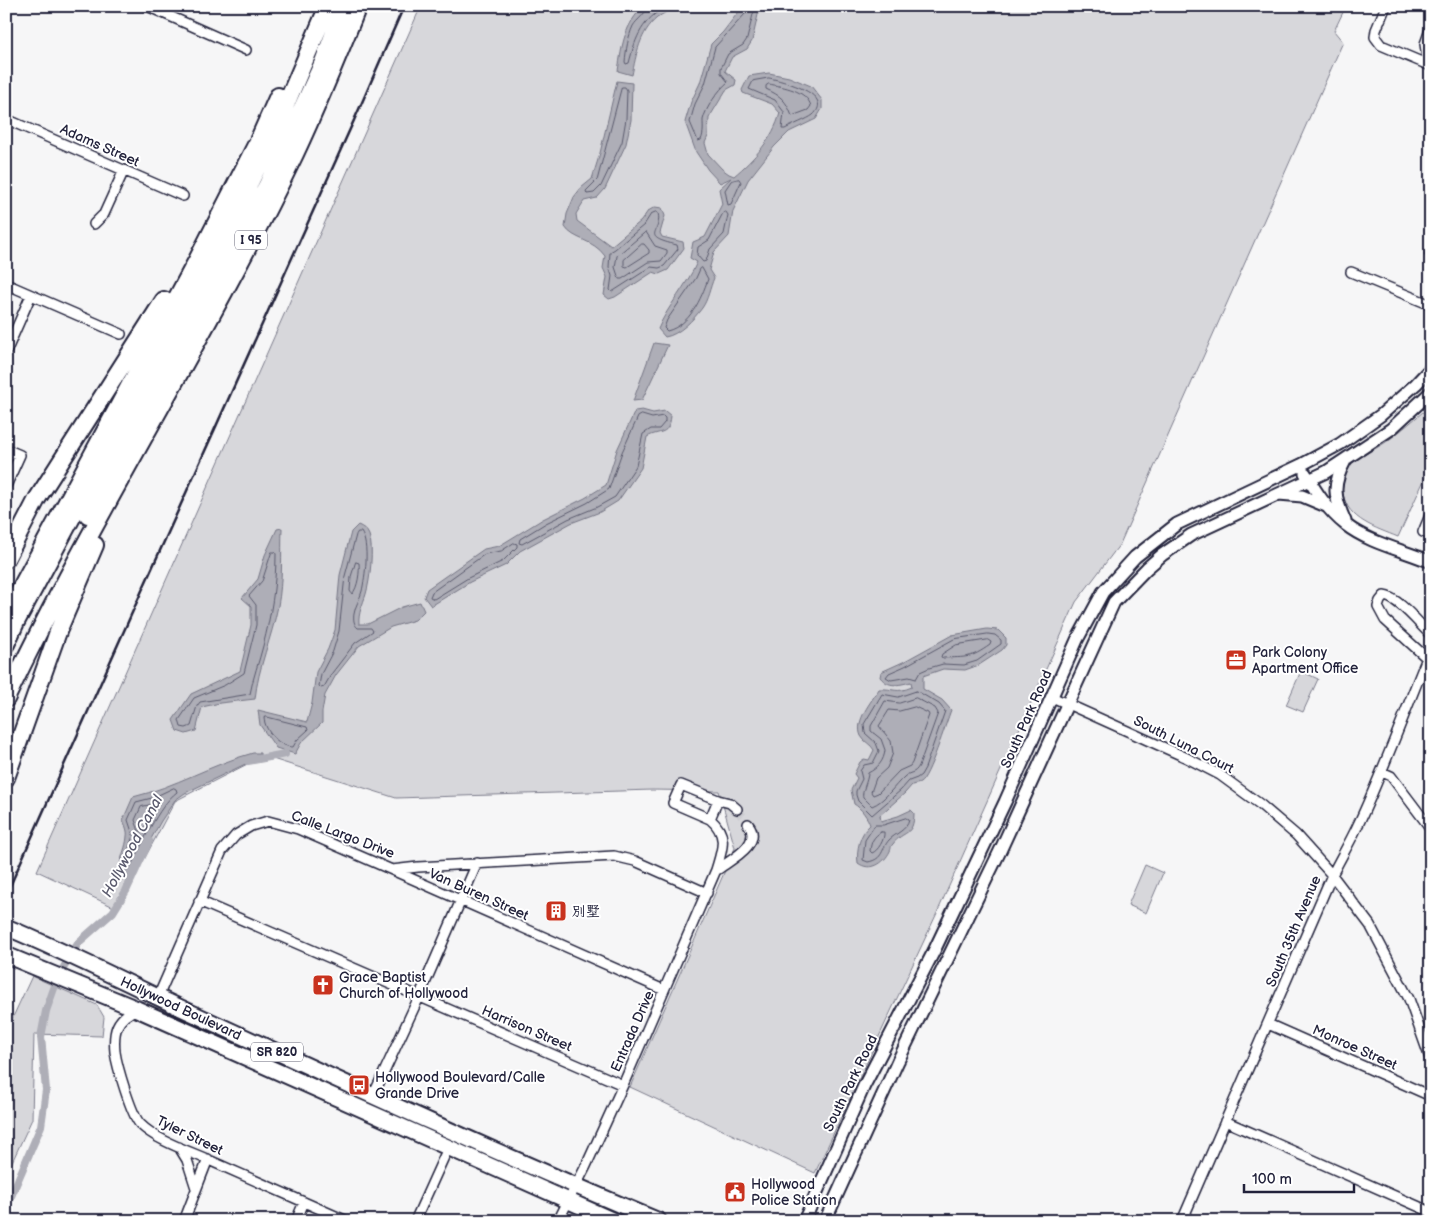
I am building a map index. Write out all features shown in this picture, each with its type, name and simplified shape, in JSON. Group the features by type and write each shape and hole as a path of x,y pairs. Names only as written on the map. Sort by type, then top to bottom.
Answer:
{"highway":[{"name":"I 95","path":"6,615 196,262 258,141 315,6"},
{"path":"6,644 235,212 270,142 328,6"},
{"path":"6,675 39,606 267,185 323,62 344,6"},
{"name":"I 95","path":"6,699 39,630 96,521 220,297 295,154 358,6"},
{"path":"6,559 37,499 158,309 196,262"},
{"path":"6,778 59,629 107,520 128,466"},
{"name":"Hollywood Boulevard","path":"6,927 61,951 65,969 136,1009 614,1221"},
{"name":"Hollywood Boulevard","path":"6,955 30,964 65,969 136,988 575,1186 659,1221"},
{"path":"339,1099 362,1100 373,1096"},
{"path":"384,1120 389,1115 399,1114 432,1122"}],"street":[{"path":"147,6 246,50"},
{"path":"1386,6 1375,37 1381,45 1430,65"},
{"path":"1430,65 1425,44 1431,27"},
{"name":"Adams Street","path":"6,119 183,196"},
{"path":"94,224 104,214 124,170"},
{"path":"1351,272 1431,305"},
{"path":"6,284 121,334"},
{"path":"6,352 31,295"},
{"name":"South Park Road","path":"804,1221 850,1116 938,942 1005,802 1077,640 1103,592 1135,556 1177,524 1340,444 1381,415 1431,368"},
{"path":"825,1221 1000,851 1114,602 1162,555 1191,535 1326,472 1391,428 1431,392"},
{"path":"6,449 20,455 6,486"},
{"path":"1346,460 1336,481 1336,496 1346,525"},
{"path":"1300,465 1327,507 1346,525 1370,538 1431,562"},
{"path":"1277,494 1302,496 1327,507"},
{"path":"1431,512 1423,532 1431,535"},
{"path":"1430,658 1385,620 1378,607 1380,600 1384,596 1396,601 1431,635"},
{"name":"South 35th Avenue","path":"1185,1220 1225,1121 1332,875 1357,828 1430,658"},
{"name":"South Luna Court","path":"1052,697 1185,757 1220,775 1262,804 1289,828 1332,875 1370,924 1409,1000 1431,1061"},
{"path":"1382,772 1391,776 1431,829"},
{"path":"737,809 730,802 718,800 681,785 674,803 710,819 720,833 723,846 739,853"},
{"path":"710,819 718,800"},
{"name":"Calle Largo Drive","path":"158,997 222,851 236,835 251,826 268,822 298,829 392,870 477,863 614,856 635,860 707,893"},
{"path":"716,870 750,844 753,837 748,824"},
{"name":"Entrada Drive","path":"568,1201 623,1085 707,893 723,846"},
{"path":"373,1096 419,997 477,863"},
{"name":"Van Buren Street","path":"392,870 664,990"},
{"name":"Harrison Street","path":"199,900 623,1085"},
{"name":"Tyler Street","path":"136,1009 124,1016 115,1032 116,1062 139,1122 150,1132 178,1147 347,1221"},
{"name":"Monroe Street","path":"1268,1024 1426,1094 1431,1094"},
{"path":"850,1116 869,1125"},
{"path":"1225,1121 1431,1212"},
{"path":"178,1147 187,1160 196,1188"},
{"path":"416,1221 448,1148"},
{"path":"184,1221 208,1159"},
{"path":"558,1221 568,1201"},
{"path":"564,1221 569,1210 568,1201"},
{"path":"296,1221 304,1202"}],"shaded area":[{"path":"421,6 1346,6 1334,31 1343,42 1120,544 1076,602 937,913 815,1173 630,1087 735,848 719,791 652,790 396,798 263,756 175,801 118,909 37,871"},
{"path":"1431,405 1431,465 1398,537 1357,517 1346,503 1342,487 1343,481 1346,471 1351,464 1386,442"},
{"path":"1301,671 1318,679 1303,712 1286,705"},
{"path":"1145,865 1163,873 1146,913 1128,905"},
{"path":"32,976 97,1005 104,1017 102,1036 34,1034 32,1119 6,1175 6,1032"}],"water":[{"path":"644,6 678,6 659,16 646,30 635,60 632,75 618,71 621,53 628,28 637,13"},
{"path":"743,6 760,6 752,41 747,49 732,57 725,71 736,80 735,85 726,90 709,118 708,136 705,143 708,154 722,169 734,176 749,163 773,131 780,113 772,104 743,93 742,90 749,76 769,73 789,77 811,86 822,100 822,109 816,119 789,132 774,147 748,180 733,211 729,236 714,252 709,270 714,278 704,305 686,326 676,333 665,337 658,329 697,262 690,258 693,242 705,237 722,204 719,189 731,178 720,183 708,170 696,152 685,122 691,102 700,83 711,44"},
{"path":"617,81 632,83 631,120 626,144 605,189 597,198 584,201 576,214 577,221 611,246 641,221 648,211 655,207 662,208 665,216 660,233 662,237 683,242 684,248 668,270 659,274 653,272 609,299 604,295 607,277 603,268 605,256 595,246 573,235 565,227 567,214 574,197 592,179"},
{"path":"654,343 668,345 642,400 633,401"},
{"path":"642,410 653,413 665,411 671,416 670,422 666,430 647,437 641,468 618,501 600,512 571,523 520,551 506,565 470,582 431,606 424,597 427,589 484,549 499,546 543,519 606,485 617,450 635,411"},
{"path":"358,525 365,529 369,535 371,556 369,581 360,612 359,624 368,624 402,607 420,602 424,611 415,620 391,627 359,646 336,675 325,695 322,723 301,743 295,754 276,748 260,725 258,710 307,722 312,703 316,672 335,630 340,575 351,532"},
{"path":"282,528 280,596 259,676 255,699 202,707 196,731 186,734 177,731 173,720 191,694 240,671 251,625 251,606 242,598 258,579 265,555 277,529"},
{"path":"987,629 998,630 1006,638 1006,645 1002,650 979,665 965,670 943,669 923,676 923,689 942,700 951,710 924,779 920,783 912,785 880,815 881,821 911,810 914,813 914,821 910,830 892,845 884,860 872,867 863,866 858,863 858,847 861,837 870,825 864,813 854,804 851,790 857,778 854,774 860,762 864,759 869,760 874,750 861,736 860,724 865,711 879,689 898,690 912,687 911,682 898,685 887,683 880,677 881,672 952,635"},
{"path":"253,753 260,753 260,757 185,793 175,800 128,880 123,880 120,863 127,834 123,820 133,797 149,793"}],"waterway":[{"name":"Hollywood Canal","path":"248,761 285,754"},
{"name":"Hollywood Canal","path":"6,1208 41,1126 46,1090 41,1037 46,1011 58,977 79,942 113,912 126,891 149,841"}],"tunnel":[{"path":"737,809 748,824"}],"railway":[{"path":"6,895 404,6"}],"place":[{"name":"Park Colony Apartment Office","path":"1236,660"},
{"name":"别墅","path":"556,911"},
{"name":"Grace Baptist Church of Hollywood","path":"323,985"},
{"name":"Hollywood Boulevard/Calle Grande Drive","path":"359,1085"},
{"name":"Hollywood Police Station","path":"735,1192"}]}
